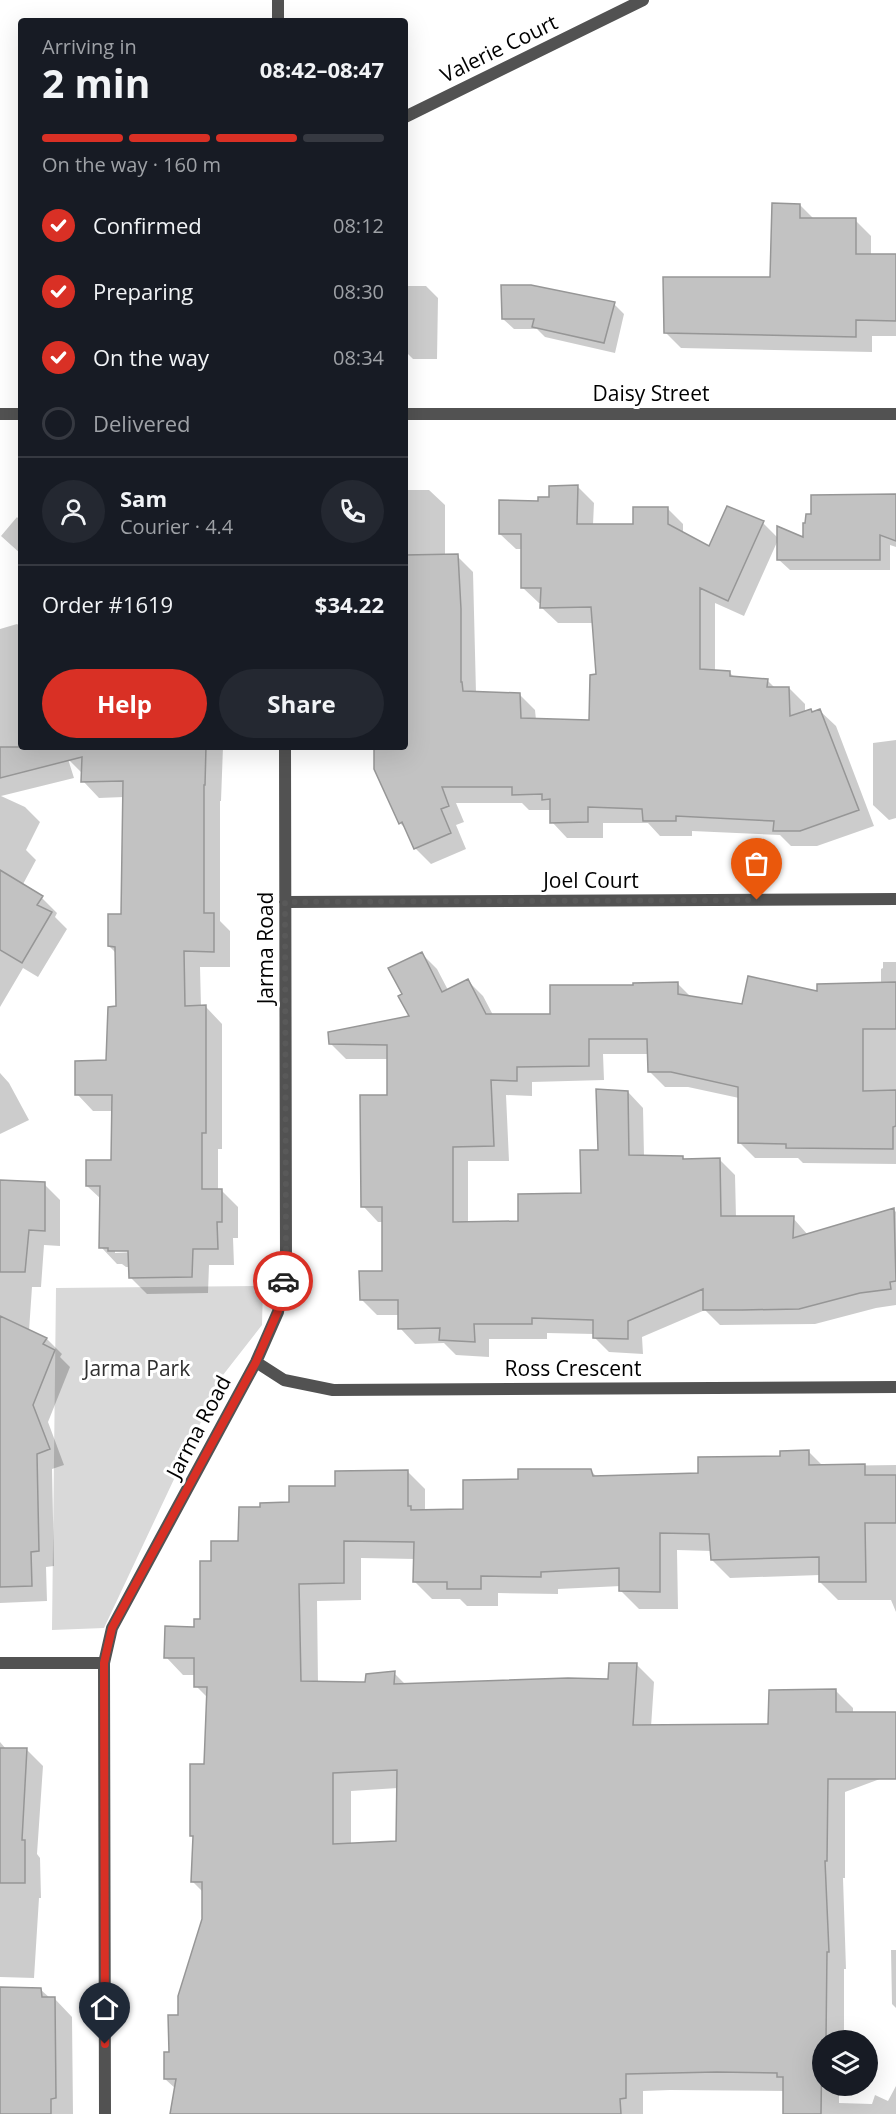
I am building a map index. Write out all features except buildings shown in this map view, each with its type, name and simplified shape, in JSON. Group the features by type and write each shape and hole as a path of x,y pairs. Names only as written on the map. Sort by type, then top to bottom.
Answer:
{"street":[{"path":"278,0 278,18"},
{"name":"Valerie Court","path":"408,116 642,0"},
{"path":"0,414 18,414"},
{"name":"Daisy Street","path":"408,414 896,414"},
{"name":"Jarma Road","path":"105,2114 104,1663 112,1628 256,1362 278,1311 286,1261 285,750"},
{"name":"Joel Court","path":"285,902 896,899"},
{"name":"Ross Crescent","path":"256,1362 284,1380 333,1390 896,1387"},
{"path":"0,1663 104,1663"}],"green space":[{"name":"Jarma Park","path":"263,1286 262,1325 223,1375 104,1628 52,1630 56,1288"}],"way so far":[{"path":"283,1281 286,1261 285,902 757,900"}],"route":[{"path":"105,2044 104,1663 112,1628 256,1362 278,1311 283,1281"}]}
